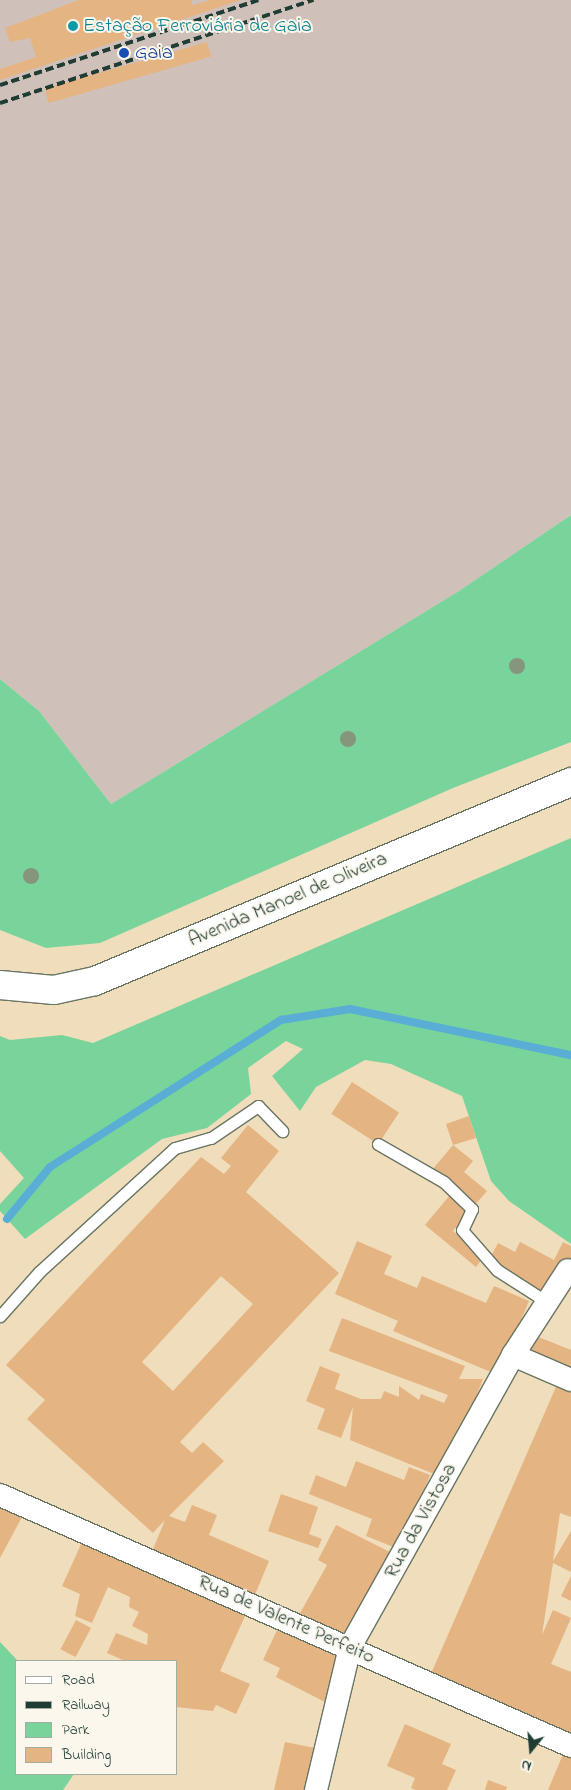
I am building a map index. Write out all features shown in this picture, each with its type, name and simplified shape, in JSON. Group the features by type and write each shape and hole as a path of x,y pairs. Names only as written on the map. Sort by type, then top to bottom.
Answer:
{"main road":[{"name":"Avenida Manoel de Oliveira","path":"0,985 54,990 95,981 571,782"}],"street":[{"name":"Rua da Vistosa","path":"316,1790 350,1648 513,1355 568,1270"},
{"path":"513,1355 571,1380"},
{"name":"Rua de Valente Perfeito","path":"0,1495 571,1746"}],"lane":[{"path":"0,1316 38,1272 175,1148 211,1138 258,1106 282,1131"},
{"path":"378,1144 444,1182 472,1209 462,1230 497,1270 547,1302"}],"shaded area":[{"path":"0,0 571,0 571,515 459,591 111,804 39,711 0,679"}],"green space":[{"path":"571,515 571,742 453,788 100,943 46,948 0,930 0,679 39,711 111,804 459,591"},
{"path":"571,838 571,1244 509,1201 491,1181 462,1096 391,1064 365,1060 316,1087 300,1111 272,1076 303,1049 286,1041 248,1068 251,1094 207,1128 162,1139 25,1239 0,1211 0,1204 24,1178 0,1151 0,1036 10,1040 62,1035 93,1043"},
{"path":"0,1642 17,1660 15,1660 15,1775 73,1775 63,1790 0,1790"}],"building":[{"path":"79,0 191,0 193,5 210,0 241,0 0,80 0,69 36,57 30,38 10,42 5,28"},
{"path":"207,42 211,56 49,103 45,89"},
{"path":"352,1082 399,1112 378,1144 331,1114"},
{"path":"469,1116 476,1138 453,1145 446,1124"},
{"path":"248,1125 279,1151 246,1192 339,1273 180,1442 192,1453 203,1442 224,1461 169,1516 185,1522 192,1505 217,1515 209,1535 269,1561 254,1597 151,1554 165,1520 153,1533 27,1419 45,1400 6,1365 201,1157 224,1174 231,1166 221,1158","holes":["221,1276 253,1304 173,1391 142,1362"]},
{"path":"453,1145 473,1161 464,1172 487,1191 453,1231 484,1256 476,1267 425,1225 455,1189 432,1170"},
{"path":"357,1241 392,1256 384,1274 417,1288 422,1276 486,1303 494,1286 529,1301 498,1375 393,1331 398,1321 335,1294"},
{"path":"520,1242 554,1260 563,1242 571,1246 571,1269 559,1263 543,1293 487,1264 498,1243 515,1252"},
{"path":"342,1318 465,1366 459,1379 483,1379 444,1478 350,1440 353,1407 341,1438 317,1429 325,1409 306,1401 320,1366 340,1374 335,1389 361,1399 381,1399 384,1391 399,1397 399,1386 419,1400 421,1394 444,1403 448,1395 329,1351"},
{"path":"536,1336 571,1350 571,1517 560,1513 553,1561 571,1531 571,1572 553,1563 542,1635 553,1610 571,1618 551,1664 571,1672 571,1737 430,1676 562,1373 527,1360"},
{"path":"356,1461 404,1480 409,1467 430,1475 401,1550 366,1536 372,1519 309,1494 316,1475 346,1487"},
{"path":"281,1494 318,1507 309,1534 322,1539 318,1548 268,1531"},
{"path":"0,1507 22,1517 0,1558"},
{"path":"336,1525 390,1552 347,1639 299,1615 327,1565 318,1560"},
{"path":"83,1540 246,1614 220,1671 250,1684 236,1714 216,1705 213,1711 178,1707 178,1660 123,1660 107,1653 116,1633 147,1645 148,1634 132,1626 139,1612 129,1607 130,1597 108,1587 92,1623 75,1616 80,1594 62,1586"},
{"path":"571,1576 571,1601 561,1596"},
{"path":"76,1620 91,1628 76,1657 61,1649"},
{"path":"279,1626 345,1657 325,1702 276,1677 280,1668 263,1660"},
{"path":"405,1724 451,1744 442,1764 456,1770 447,1790 416,1790 411,1788 415,1778 387,1766"},
{"path":"285,1742 315,1748 306,1790 274,1790"},
{"path":"564,1752 571,1756 571,1790 548,1790"},
{"path":"488,1780 507,1787 506,1790 485,1790"}],"waterway":[{"path":"7,1219 50,1167 281,1020 350,1009 571,1055"}],"railway":[{"path":"0,85 258,0"},
{"path":"0,103 314,0"}],"place":[{"name":"Estação Ferroviária de Gaia","path":"73,26"},
{"name":"Gaia","path":"124,53"}]}
